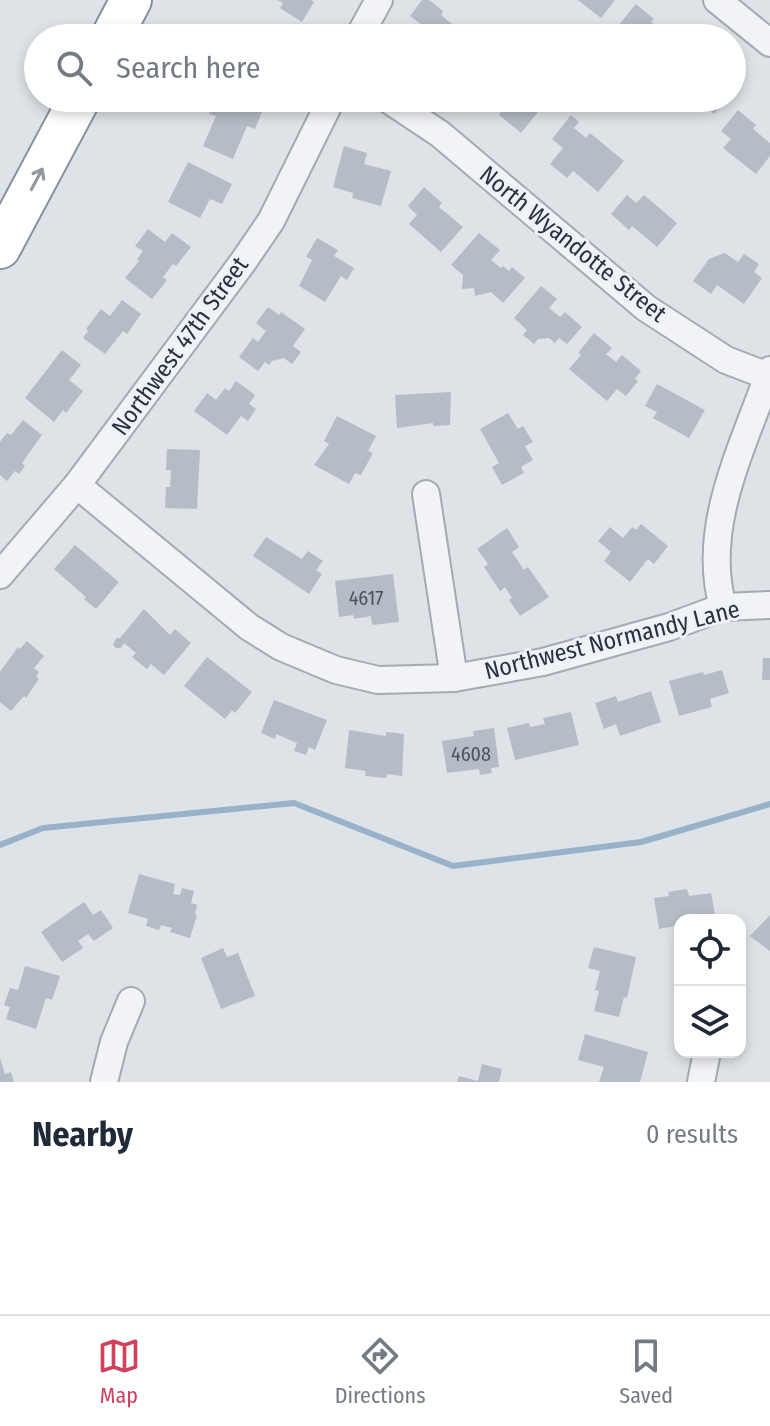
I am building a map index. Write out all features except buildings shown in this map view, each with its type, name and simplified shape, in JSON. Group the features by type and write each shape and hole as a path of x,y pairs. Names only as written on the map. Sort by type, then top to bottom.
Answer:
{"highway":[{"path":"118,24 131,0"},
{"path":"0,248 73,112"}],"street":[{"path":"366,24 379,0"},
{"path":"717,0 770,43"},
{"name":"Northwest 47th Street","path":"0,575 77,485 243,262 271,221 325,112"},
{"name":"North Wyandotte Street","path":"407,112 440,134 646,308 726,360 769,373"},
{"path":"723,607 718,578 718,524 769,373"},
{"name":"Northwest Normandy Lane","path":"77,485 249,627 281,647 336,670 378,680 454,678 543,662 669,627 723,607 770,605"},
{"name":"Northwest Normandy Lane","path":"426,494 454,678"},
{"path":"104,1082 114,1042 131,1001"},
{"path":"701,1082 706,1058"}],"waterway":[{"path":"0,845 43,828 294,803 453,866 641,842 770,804"}]}
